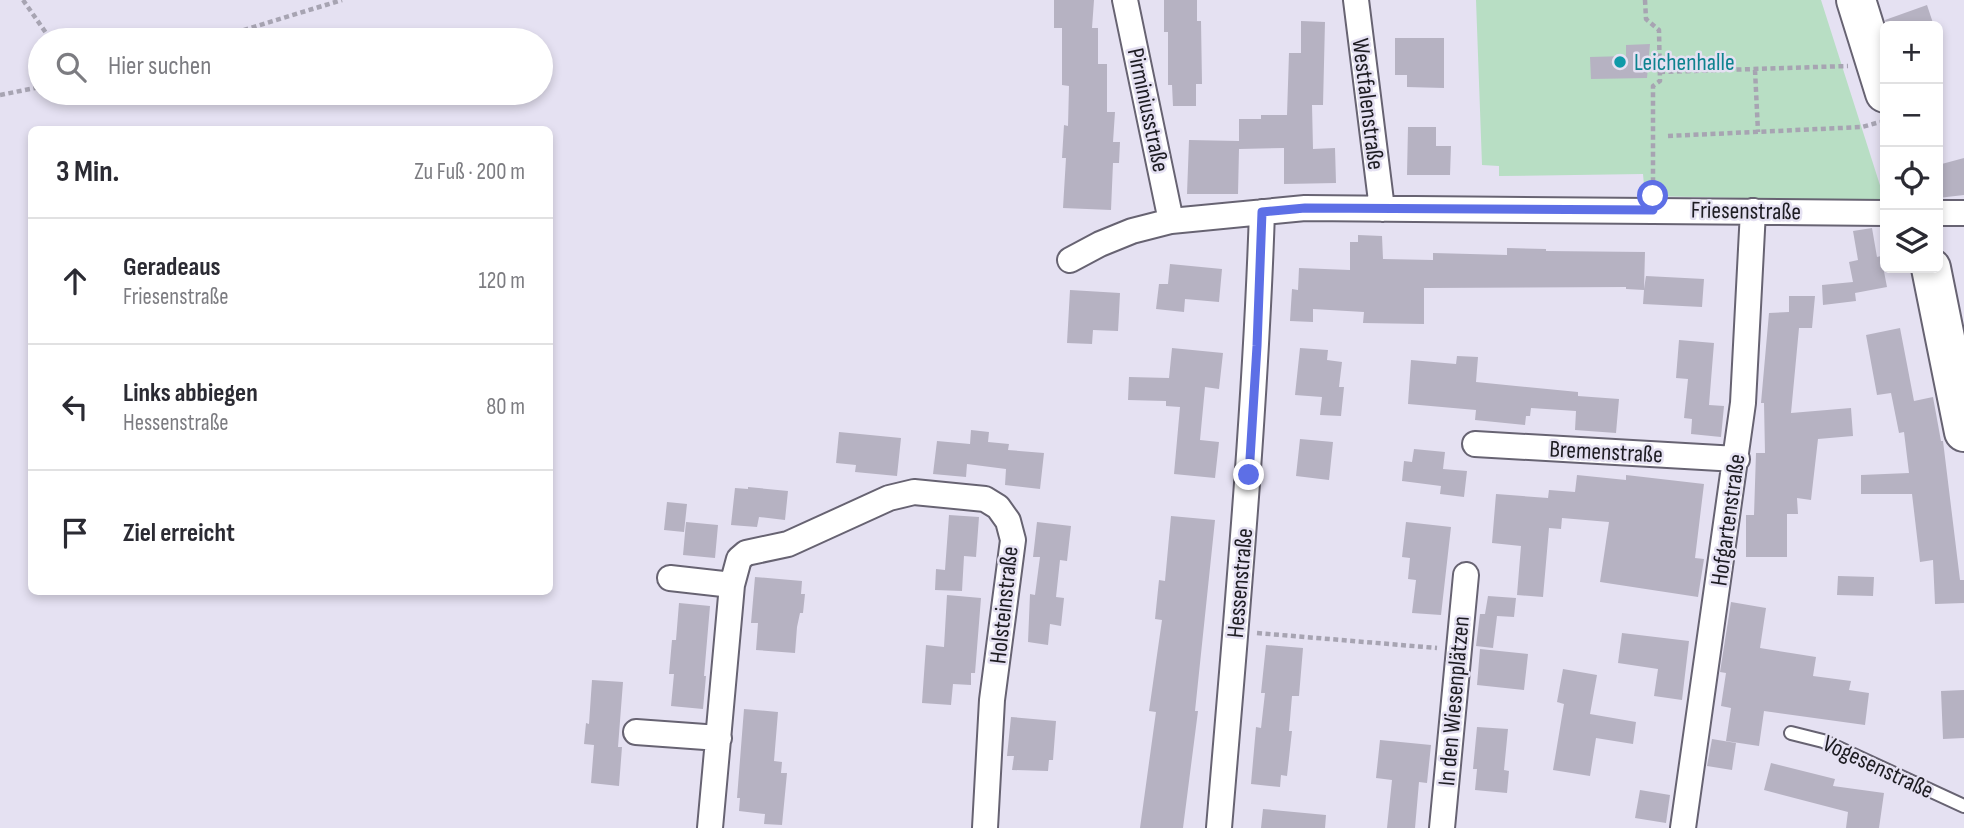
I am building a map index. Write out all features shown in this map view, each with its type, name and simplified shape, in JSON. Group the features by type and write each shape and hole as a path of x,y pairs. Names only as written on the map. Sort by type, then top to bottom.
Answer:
{"main road":[{"path":"1856,0 1882,84"},
{"path":"1932,273 1964,432"}],"street":[{"name":"Pirminiusstraße","path":"1125,0 1171,220"},
{"name":"Westfalenstraße","path":"1356,0 1382,209"},
{"name":"Friesenstraße","path":"1070,260 1122,235 1171,220 1305,208 1880,213"},
{"name":"Hofgartenstraße","path":"1683,828 1744,403 1753,211"},
{"name":"Hessenstraße","path":"1219,828 1250,463 1262,212"},
{"path":"1943,214 1964,213"},
{"name":"Bremenstraße","path":"1475,444 1737,459"},
{"name":"Holsteinstraße","path":"732,585 739,559 746,553 804,538 889,498 914,492 985,499 999,507 1013,540 992,701 985,828"},
{"name":"In den Wiesenplätzen","path":"1442,828 1466,575"},
{"path":"670,578 732,585 710,828"},
{"path":"636,732 719,737"}],"lane":[{"name":"Vogesenstraße","path":"1791,733 1823,741 1964,806"}],"path":[{"path":"23,0 43,28"},
{"path":"250,28 342,0"},
{"path":"1645,0 1646,19 1659,30 1660,81 1653,86 1653,210"},
{"path":"1660,72 1843,67"},
{"path":"1755,70 1758,132"},
{"path":"0,94 28,89"},
{"path":"1668,135 1862,127 1880,122"},
{"path":"1236,631 1459,650"}],"green space":[{"path":"1476,0 1821,0 1880,185 1880,201 1645,196 1643,174 1499,176 1499,166 1482,165"}],"building":[{"path":"1054,0 1094,0 1092,28 1098,28 1098,64 1107,64 1107,112 1115,112 1113,142 1120,142 1119,163 1113,163 1111,210 1063,208 1066,158 1062,158 1064,125 1068,126 1069,86 1062,85 1062,28 1054,28"},
{"path":"1164,0 1197,0 1197,21 1201,21 1202,84 1196,84 1196,106 1173,106 1172,85 1168,85 1168,32 1164,32"},
{"path":"1927,5 1932,21 1885,21"},
{"path":"1301,21 1325,22 1323,105 1312,105 1313,149 1335,148 1336,183 1284,184 1284,148 1239,149 1238,194 1187,194 1189,140 1239,141 1239,119 1261,119 1261,115 1287,115 1289,53 1301,53"},
{"path":"1395,38 1444,38 1444,88 1407,87 1407,75 1395,75"},
{"name":"Leichenhalle","path":"1650,44 1647,78 1591,79 1590,57 1626,56 1626,45"},
{"path":"1408,127 1436,127 1436,146 1451,146 1450,175 1407,175"},
{"path":"1964,158 1964,195 1943,197 1943,164"},
{"path":"1872,228 1877,257 1880,256 1880,273 1884,273 1887,287 1855,293 1856,301 1823,305 1822,285 1853,282 1849,262 1858,260 1853,231"},
{"path":"1358,235 1382,236 1383,259 1433,260 1433,253 1507,255 1507,248 1645,252 1644,289 1646,276 1704,279 1702,307 1643,304 1644,290 1626,287 1424,288 1424,324 1363,323 1364,312 1313,309 1313,322 1290,321 1292,289 1298,290 1299,268 1350,270 1350,242 1358,242"},
{"path":"1170,264 1222,269 1219,302 1185,299 1184,312 1156,309 1159,284 1168,284"},
{"path":"1070,290 1120,293 1118,331 1093,330 1092,344 1067,343"},
{"path":"1789,296 1815,296 1812,328 1799,328 1791,413 1851,408 1853,436 1818,439 1811,500 1797,498 1798,514 1787,514 1787,557 1746,557 1746,515 1754,515 1756,453 1765,453 1764,403 1761,403 1769,313 1789,312"},
{"path":"1900,328 1914,401 1933,397 1943,441 1960,580 1964,580 1964,603 1935,604 1933,560 1920,562 1912,494 1861,494 1861,475 1909,473 1904,432 1899,433 1891,393 1877,395 1866,335"},
{"path":"1679,340 1714,343 1709,405 1724,406 1721,437 1691,434 1692,419 1684,418 1688,379 1676,378"},
{"path":"1172,348 1223,353 1219,389 1205,387 1200,440 1219,442 1215,478 1174,474 1180,407 1166,406 1166,401 1128,400 1129,377 1169,378"},
{"path":"1300,348 1328,350 1327,360 1342,362 1339,387 1344,387 1341,416 1320,415 1322,397 1295,395"},
{"path":"1457,356 1478,357 1476,382 1578,392 1578,396 1619,399 1616,433 1575,430 1576,411 1531,408 1525,425 1475,420 1476,410 1408,404 1411,360 1456,364"},
{"path":"971,430 989,432 988,442 1009,444 1008,450 1044,453 1040,489 1005,485 1006,469 967,464 966,477 933,474 937,441 970,444"},
{"path":"839,432 901,438 897,476 855,472 856,465 836,463"},
{"path":"1300,439 1333,442 1329,480 1296,476"},
{"path":"1414,449 1445,452 1443,469 1467,471 1464,497 1440,494 1441,486 1402,481 1404,461 1412,462"},
{"path":"1577,475 1626,480 1626,475 1704,484 1695,558 1704,559 1698,597 1600,582 1609,522 1562,518 1561,529 1549,528 1543,597 1517,595 1521,546 1492,543 1496,494 1548,498 1549,490 1575,492"},
{"path":"735,488 788,491 785,520 759,517 757,527 731,525"},
{"path":"667,502 687,504 684,532 664,530"},
{"path":"949,515 979,517 976,557 964,556 962,591 935,590 936,569 945,570"},
{"path":"1171,516 1215,520 1195,711 1198,711 1183,828 1140,828 1156,712 1149,711 1162,620 1155,619 1159,580 1165,581"},
{"path":"686,522 718,525 715,558 683,555"},
{"path":"1037,522 1071,526 1067,561 1060,560 1056,597 1064,598 1061,626 1050,624 1048,645 1028,642 1030,594 1035,595 1040,557 1033,557"},
{"path":"1406,522 1451,527 1441,615 1412,613 1416,580 1408,579 1410,558 1402,557"},
{"path":"1838,576 1874,577 1873,596 1837,595"},
{"path":"755,577 802,581 801,594 805,594 803,613 800,613 797,627 795,653 756,650 758,623 751,623"},
{"path":"947,595 981,598 975,673 971,673 971,685 953,684 951,705 922,703 926,645 944,647"},
{"path":"1488,596 1516,598 1514,617 1497,616 1493,648 1476,646 1480,614 1485,614"},
{"path":"1731,602 1766,608 1760,648 1816,657 1813,676 1851,681 1849,690 1869,693 1865,725 1764,711 1759,746 1726,741 1731,708 1721,706 1726,673 1720,672"},
{"path":"679,603 710,606 703,709 671,706 674,674 669,674 672,640 676,640"},
{"path":"1622,633 1689,641 1682,700 1654,696 1658,669 1618,663"},
{"path":"1266,645 1303,648 1299,696 1292,696 1289,731 1292,731 1287,776 1281,775 1280,787 1251,784 1256,727 1261,728 1265,693 1261,693"},
{"path":"1480,649 1528,654 1524,690 1477,685"},
{"path":"1563,669 1597,675 1590,714 1636,722 1633,744 1596,738 1590,776 1553,770 1564,704 1557,702"},
{"path":"592,680 623,682 618,747 622,747 619,786 591,783 594,745 584,744 586,723 589,724"},
{"path":"1964,690 1964,738 1943,739 1941,691"},
{"path":"744,709 778,712 774,761 782,762 781,773 787,773 782,825 764,824 765,814 739,811 740,798 737,798"},
{"path":"1011,717 1056,721 1053,760 1049,760 1048,771 1012,770 1014,756 1007,756"},
{"path":"1477,727 1508,729 1504,770 1509,771 1507,793 1475,790 1477,769 1473,769"},
{"path":"1712,739 1736,743 1732,770 1707,766"},
{"path":"1380,740 1431,745 1427,783 1419,782 1415,828 1387,828 1392,780 1376,778"},
{"path":"1771,763 1835,779 1833,786 1884,793 1879,828 1846,828 1848,812 1764,790"},
{"path":"1640,790 1670,795 1666,823 1635,818"},
{"path":"1263,809 1326,815 1325,828 1261,828"}],"place":[{"name":"Leichenhalle","path":"1620,62"}],"route":[{"path":"1249,475 1262,212 1305,208 1653,210 1653,196"}]}
